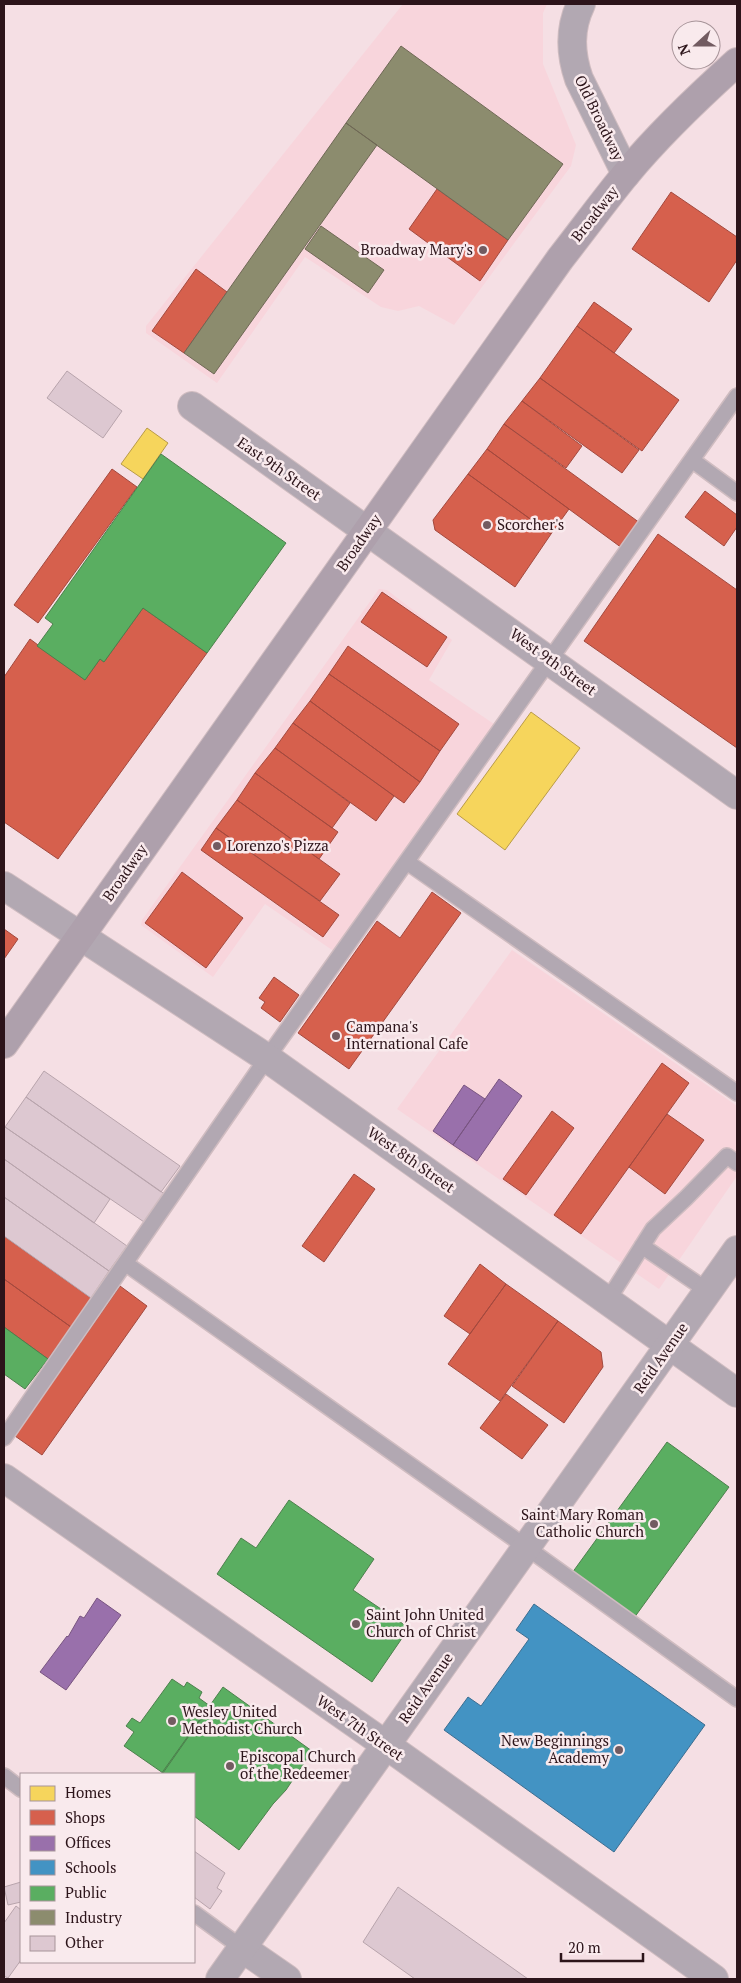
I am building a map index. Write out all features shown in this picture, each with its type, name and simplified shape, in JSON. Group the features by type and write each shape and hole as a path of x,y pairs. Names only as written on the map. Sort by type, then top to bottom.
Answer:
{"main road":[{"name":"Broadway","path":"4,1044 560,259 626,174 695,100 737,62"}],"street":[{"name":"Old Broadway","path":"581,4 575,18 571,40 574,63 579,79 626,174"},
{"name":"East 9th Street","path":"192,406 367,531"},
{"name":"West 9th Street","path":"367,531 737,795"},
{"name":"West 8th Street","path":"4,886 267,1058 737,1392"},
{"name":"Reid Avenue","path":"220,1979 737,1250"},
{"name":"West 7th Street","path":"4,1478 386,1745 714,1979"},
{"path":"242,1948 287,1979"}],"lane":[{"path":"4,1438 267,1058 737,396"},
{"path":"692,460 737,493"},
{"path":"407,862 737,1093"},
{"path":"608,1300 653,1229 727,1156 737,1163"},
{"path":"642,1246 708,1291"},
{"path":"125,1263 737,1699"},
{"path":"4,1776 20,1788"},
{"path":"195,1914 242,1948"}],"shaded area":[{"path":"403,4 547,4 543,13 543,64 576,145 571,166 454,325 419,306 398,311 381,307 305,257 217,383 146,333 146,326"},
{"path":"379,589 387,590 452,640 429,680 494,724 335,952 265,904 213,977 141,925 142,920"},
{"path":"512,950 737,1106 737,1176 659,1289 397,1109"}],"building: Homes":[{"path":"147,428 168,443 143,479 121,464"},
{"path":"531,712 580,748 505,850 457,814"}],"building: Shops":[{"path":"437,189 508,240 480,281 409,229"},
{"path":"671,192 737,237 737,260 709,302 632,249"},
{"path":"196,269 227,292 184,353 152,331"},
{"path":"594,302 632,329 614,353 577,326"},
{"path":"577,326 679,400 642,451 540,378"},
{"path":"540,378 639,450 622,473 522,401"},
{"path":"522,401 582,446 566,468 504,424"},
{"path":"504,424 640,523 622,548 487,449"},
{"path":"487,449 569,509 551,534 468,474"},
{"path":"112,469 137,487 38,623 14,605"},
{"name":"Scorcher's","path":"468,474 551,534 515,587 435,530 433,520"},
{"path":"705,491 737,515 737,527 724,546 685,517"},
{"path":"658,534 737,590 737,748 584,641"},
{"path":"382,592 447,637 427,667 361,622"},
{"path":"143,608 207,653 58,859 4,822 4,677 30,639 85,680 100,659 104,662"},
{"path":"348,646 459,724 440,751 329,674"},
{"path":"329,674 440,751 420,782 310,701"},
{"path":"310,701 420,782 404,803 293,723"},
{"path":"293,723 394,796 376,821 275,748"},
{"path":"275,748 350,803 332,828 255,773"},
{"path":"255,773 338,832 319,859 237,800"},
{"path":"237,800 340,874 320,901 216,828"},
{"path":"216,828 339,915 323,937 201,850"},
{"path":"182,872 243,918 206,968 145,923"},
{"path":"432,892 461,913 349,1069 298,1033 377,921 400,938"},
{"path":"4,929 18,939 4,959"},
{"path":"274,977 299,995 280,1022 261,1008 265,1002 259,998"},
{"path":"662,1063 689,1083 581,1234 554,1215"},
{"path":"552,1111 574,1128 526,1195 503,1179"},
{"path":"667,1114 704,1140 665,1194 629,1167"},
{"path":"354,1174 375,1189 324,1262 302,1246"},
{"path":"4,1236 91,1298 71,1327 4,1279"},
{"path":"480,1264 506,1284 470,1334 444,1316"},
{"path":"4,1279 71,1327 48,1359 4,1327"},
{"path":"506,1284 558,1321 500,1401 448,1364"},
{"path":"120,1286 147,1306 42,1455 15,1436"},
{"path":"558,1321 601,1352 603,1367 564,1423 512,1386"},
{"path":"506,1394 548,1425 522,1459 480,1428"}],"building: Offices":[{"path":"499,1079 522,1096 477,1161 453,1145"},
{"path":"464,1085 485,1099 453,1145 433,1131"},
{"path":"97,1598 121,1615 66,1690 40,1672 68,1637 80,1616 84,1618"}],"building: Schools":[{"path":"534,1604 705,1725 614,1852 444,1730 468,1697 481,1706 529,1639 516,1630"}],"building: Public":[{"path":"161,454 286,543 207,653 143,608 104,662 100,659 85,680 37,646 53,624 45,618"},
{"path":"4,1327 48,1359 25,1389 4,1374"},
{"path":"667,1442 729,1487 634,1618 572,1573"},
{"path":"289,1500 374,1559 353,1590 409,1628 372,1682 217,1574 241,1538 256,1548"},
{"path":"172,1679 184,1687 187,1682 202,1692 199,1698 210,1706 163,1773 124,1746 134,1732 126,1726 132,1718 140,1723"},
{"path":"223,1687 312,1751 286,1790 273,1804 239,1850 195,1817 195,1773 162,1773"}],"building: Industry":[{"path":"401,46 563,164 508,240 346,123"},
{"path":"346,123 377,145 214,374 184,353"},
{"path":"321,226 384,270 368,293 305,249"}],"building: Other":[{"path":"67,371 122,411 103,438 47,398"},
{"path":"44,1071 180,1166 161,1192 26,1097"},
{"path":"26,1097 166,1195 147,1224 5,1127"},
{"path":"5,1127 110,1199 94,1223 4,1159"},
{"path":"4,1159 127,1246 109,1271 4,1197"},
{"path":"4,1197 109,1271 91,1298 4,1236"},
{"path":"195,1852 225,1873 217,1888 222,1891 210,1909 195,1898"},
{"path":"20,1882 20,1902 8,1905 4,1887"},
{"path":"398,1887 528,1979 415,1979 363,1942"},
{"path":"16,1906 20,1909 20,1961 8,1978 4,1976 4,1923"}],"place":[{"name":"Broadway Mary's","path":"483,250"},
{"name":"Scorcher's","path":"487,525"},
{"name":"Lorenzo's Pizza","path":"217,846"},
{"name":"Campana's International Cafe","path":"336,1036"},
{"name":"Saint Mary Roman Catholic Church","path":"654,1524"},
{"name":"Saint John United Church of Christ","path":"356,1624"},
{"name":"Wesley United Methodist Church","path":"172,1721"},
{"name":"New Beginnings Academy","path":"619,1750"},
{"name":"Episcopal Church of the Redeemer","path":"230,1766"}]}
